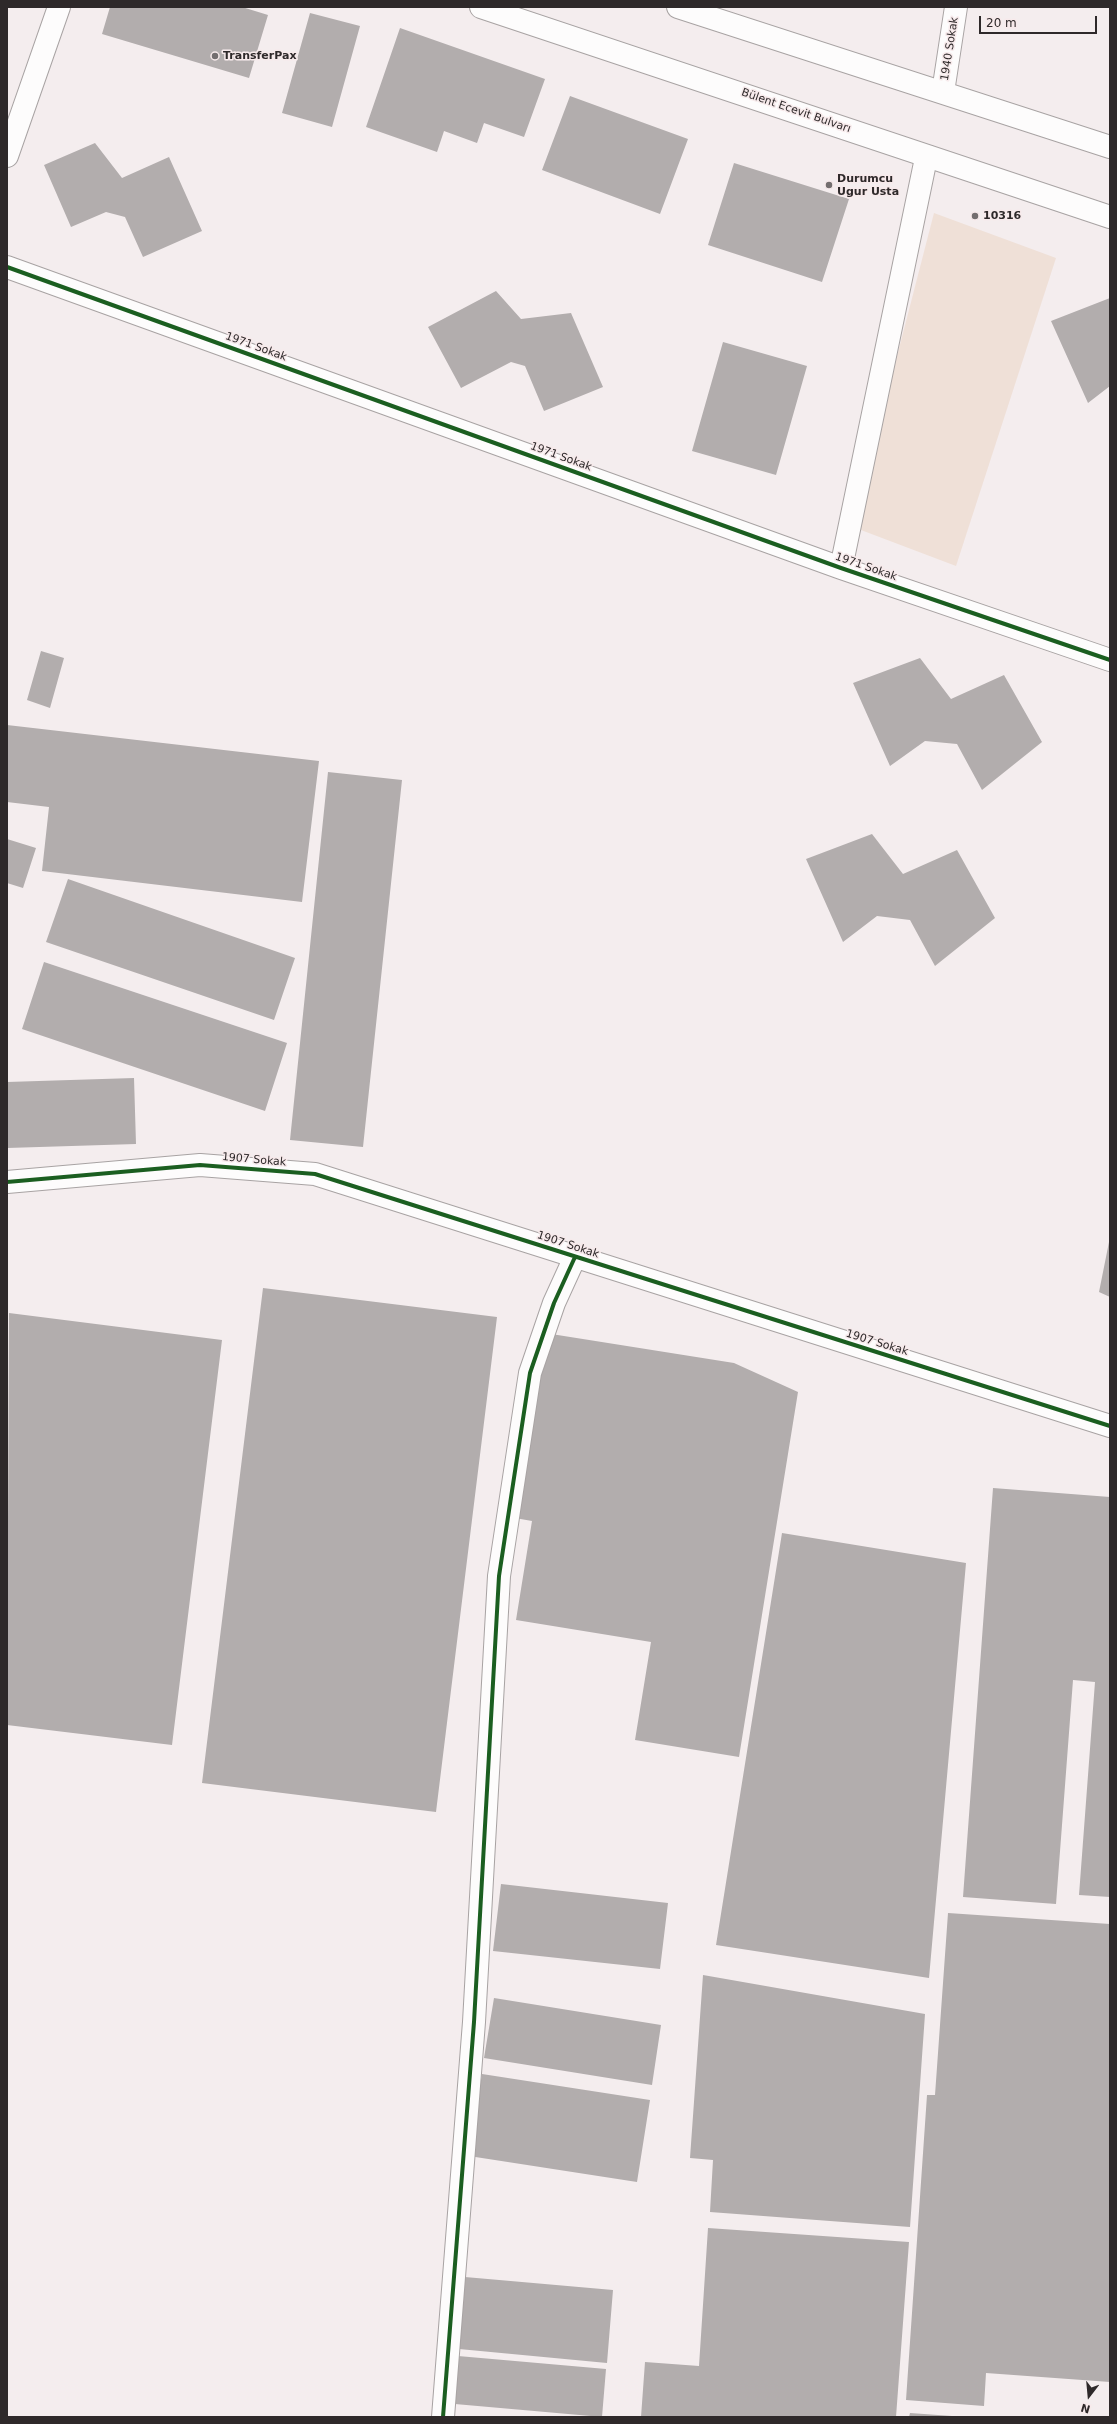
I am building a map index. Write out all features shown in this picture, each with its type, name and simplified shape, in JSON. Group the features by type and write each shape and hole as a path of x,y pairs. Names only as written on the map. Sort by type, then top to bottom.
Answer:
{"street":[{"path":"7,156 59,7"},
{"name":"Bülent Ecevit Bulvarı","path":"482,7 1110,217"},
{"path":"678,7 1110,147"},
{"name":"1940 Sokak","path":"943,92 956,7"},
{"path":"841,568 925,163 929,157"},
{"name":"1971 Sokak","path":"7,267 841,568 1110,660"},
{"name":"1907 Sokak","path":"7,1182 200,1165 315,1174 1110,1426"},
{"path":"443,2417 474,2022 499,1576 530,1373 554,1303 575,1257"}],"shaded area":[{"path":"934,213 1056,258 956,566 853,527"}],"building":[{"name":"TransferPax","path":"110,7 242,7 268,15 249,78 102,34"},
{"path":"310,13 360,26 332,127 282,113"},
{"path":"400,28 545,79 524,137 484,123 477,143 444,131 437,152 366,127"},
{"path":"570,96 688,139 660,214 542,170"},
{"path":"95,143 122,178 169,157 202,231 143,257 125,217 106,212 71,227 44,165"},
{"path":"734,163 849,199 822,282 708,245"},
{"path":"496,291 521,319 571,313 603,387 544,411 525,366 511,362 461,388 428,327"},
{"path":"1110,298 1110,386 1088,403 1051,321"},
{"path":"723,342 807,366 776,475 692,451"},
{"path":"41,651 64,658 50,708 27,700"},
{"path":"920,658 951,699 1004,675 1042,742 982,790 957,744 925,741 890,766 853,683"},
{"path":"7,725 319,761 302,902 42,871 49,807 7,802"},
{"path":"328,772 402,780 363,1147 290,1140"},
{"path":"872,834 903,874 957,850 995,918 935,966 910,920 877,916 843,942 806,859"},
{"path":"7,839 36,848 23,888 7,883"},
{"path":"68,879 295,958 274,1020 46,942"},
{"path":"44,962 287,1043 265,1111 22,1029"},
{"path":"134,1078 136,1144 7,1148 7,1082"},
{"path":"1110,1242 1110,1297 1099,1292"},
{"path":"263,1288 497,1317 436,1812 202,1783"},
{"path":"9,1313 222,1340 172,1745 7,1725"},
{"path":"545,1333 734,1363 798,1392 739,1757 635,1740 651,1642 516,1620 532,1521 515,1518"},
{"path":"993,1488 1110,1497 1110,1897 1079,1895 1095,1682 1073,1680 1056,1904 963,1897"},
{"path":"782,1533 966,1563 929,1978 716,1945"},
{"path":"501,1884 668,1903 660,1969 493,1951"},
{"path":"948,1913 1110,1924 1110,2382 986,2373 984,2406 906,2400 927,2095 935,2095"},
{"path":"703,1975 925,2014 910,2227 710,2212 713,2160 690,2158"},
{"path":"494,1998 661,2025 652,2085 484,2058"},
{"path":"482,2074 650,2100 637,2182 469,2156"},
{"path":"708,2228 909,2242 896,2417 641,2417 645,2362 699,2366"},
{"path":"465,2277 613,2290 607,2363 459,2349"},
{"path":"458,2356 606,2369 602,2417 455,2404"},
{"path":"910,2413 952,2416 952,2417 909,2417"}],"cycle path":[{"path":"7,267 841,568 1110,660"},
{"path":"7,1182 200,1165 315,1174 1110,1426"},
{"path":"443,2417 474,2022 499,1576 530,1373 554,1303 575,1257"}],"place":[{"name":"TransferPax","path":"215,56"},
{"name":"Durumcu Ugur Usta","path":"829,185"},
{"name":"10316","path":"975,216"}]}
